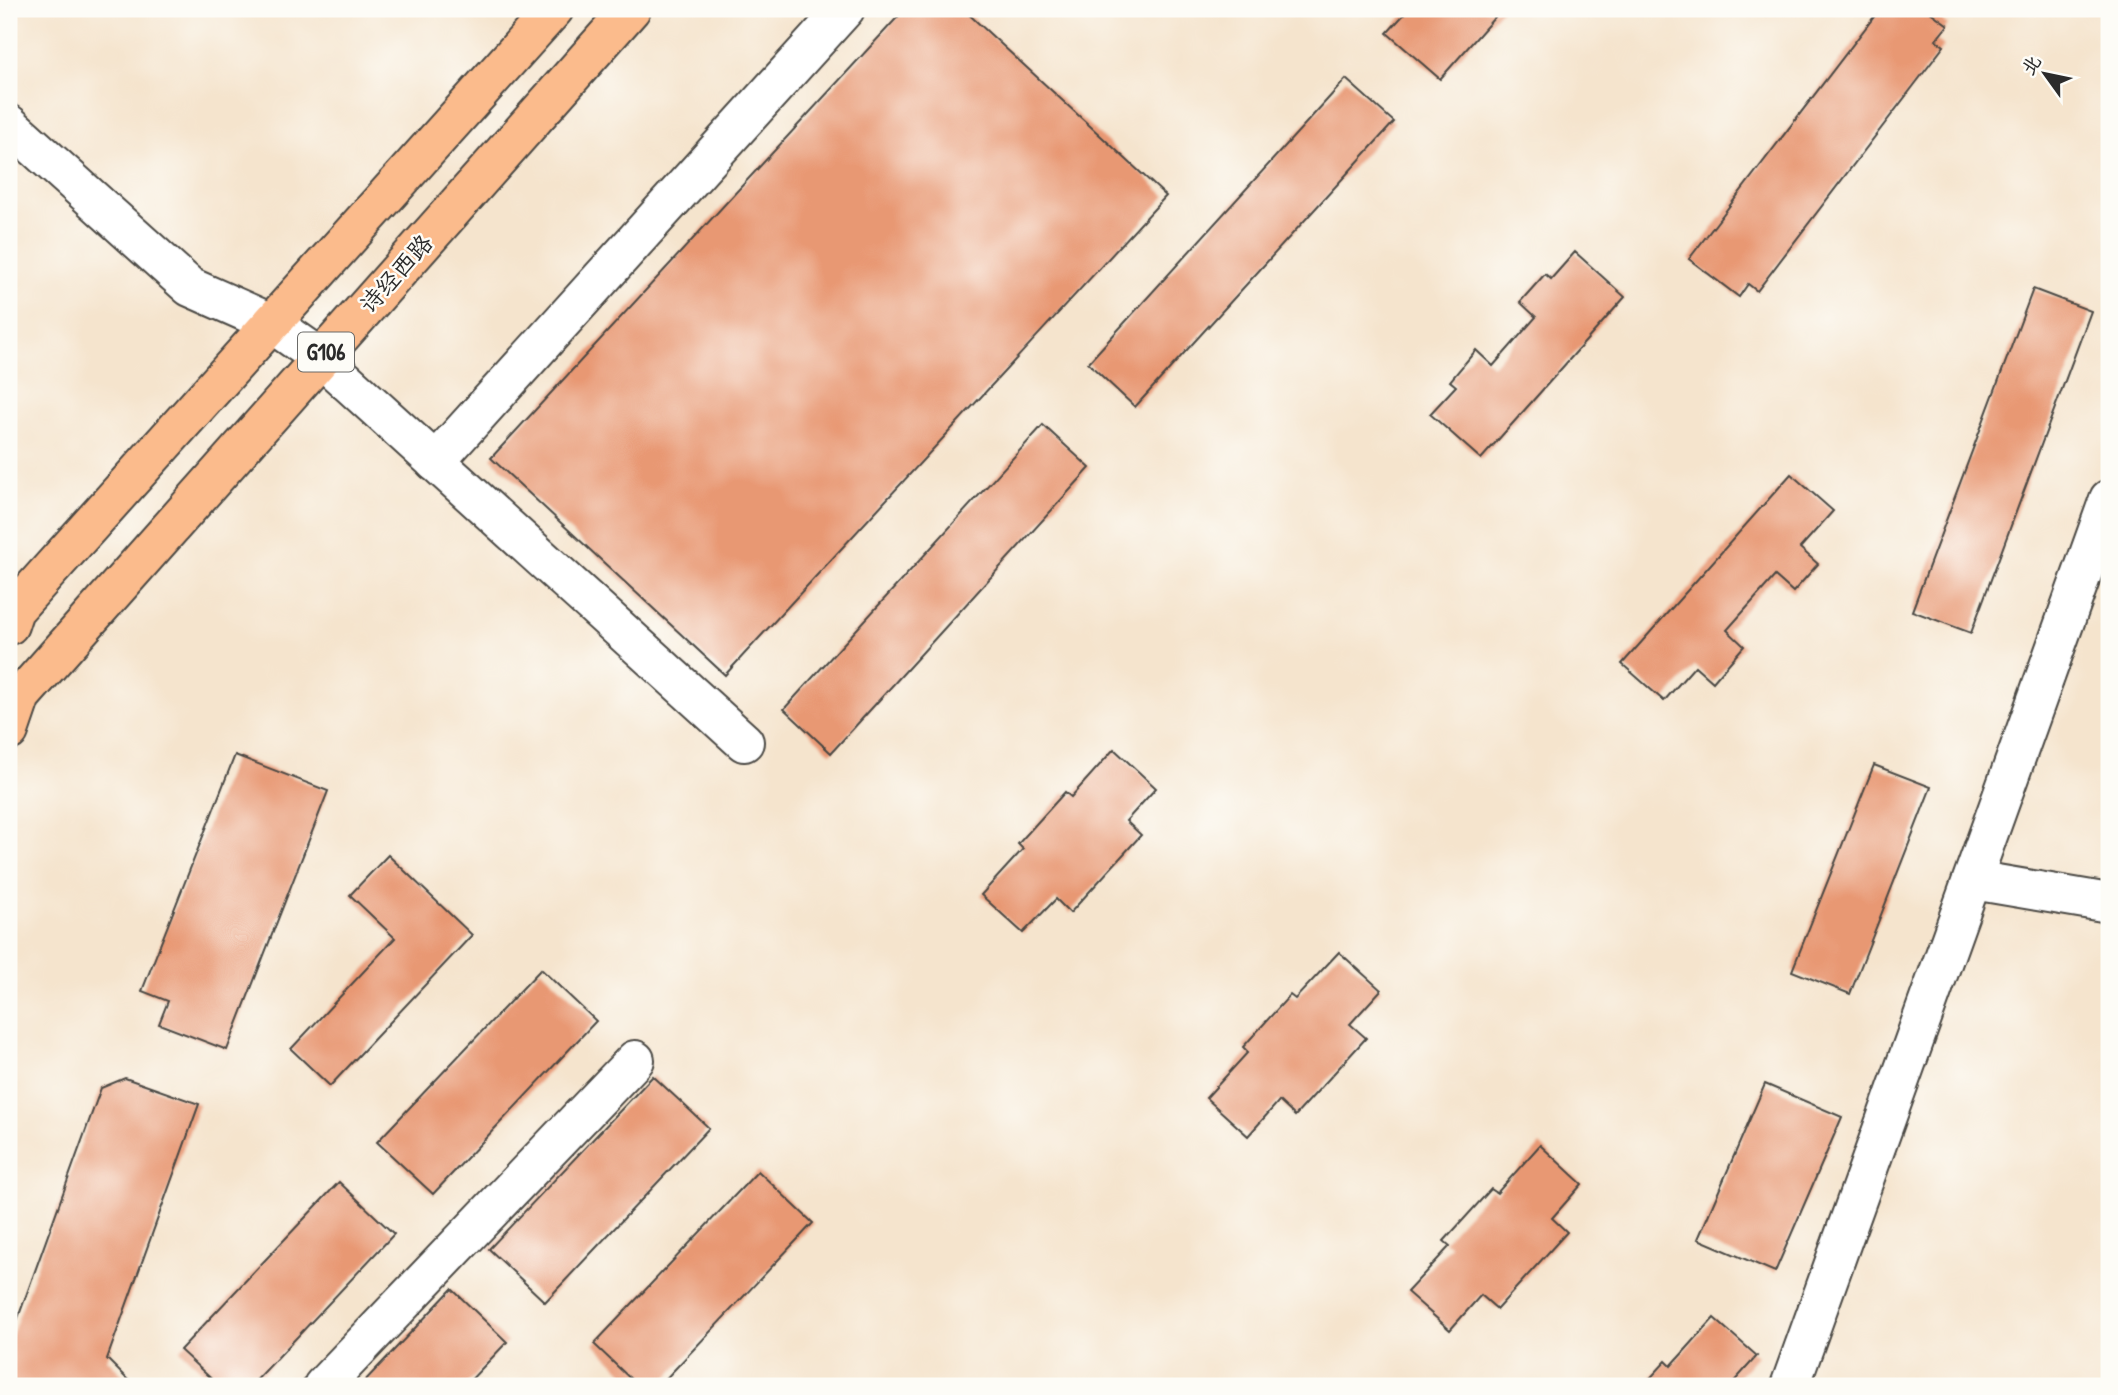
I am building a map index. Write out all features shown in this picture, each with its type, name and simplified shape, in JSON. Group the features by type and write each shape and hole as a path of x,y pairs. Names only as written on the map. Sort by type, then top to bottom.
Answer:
{"highway":[{"name":"G106","path":"11,617 554,9"},
{"name":"诗经西路","path":"9,731 21,696 631,9"}],"street":[{"path":"435,463 845,9"},
{"path":"9,124 190,287 271,323 321,358 744,742"},
{"path":"1790,1386 2109,499"},
{"path":"1973,880 2109,902"},
{"path":"323,1386 635,1059"}],"building":[{"path":"905,9 963,9 1166,196 725,675 491,458"},
{"path":"1409,9 1502,9 1440,79 1387,33"},
{"path":"1880,9 1926,9 1948,25 1936,40 1944,46 1757,291 1748,284 1739,297 1689,259"},
{"path":"1346,79 1394,122 1135,407 1088,363"},
{"path":"1575,252 1625,297 1481,459 1430,414 1456,386 1450,381 1476,350 1493,366 1536,317 1520,302 1545,274 1551,279"},
{"path":"2033,289 2091,311 1971,633 1912,611"},
{"path":"1043,425 1090,468 831,753 784,709"},
{"path":"1791,474 1833,511 1800,548 1818,564 1793,592 1775,576 1727,630 1744,646 1713,682 1695,666 1664,701 1622,664"},
{"path":"1114,749 1156,788 1126,821 1141,835 1070,913 1056,899 1023,933 981,895 1023,849 1018,844 1065,792 1071,797"},
{"path":"235,755 328,791 227,1050 159,1024 168,1001 142,991"},
{"path":"1874,765 1931,787 1850,994 1792,971"},
{"path":"388,855 472,935 330,1086 291,1049 395,938 350,895"},
{"path":"1339,952 1381,990 1350,1024 1366,1038 1295,1116 1279,1101 1248,1136 1206,1098 1248,1052 1243,1047 1290,995 1295,999"},
{"path":"541,969 596,1021 433,1194 377,1142"},
{"path":"653,1076 709,1128 545,1302 489,1249"},
{"path":"125,1078 199,1104 107,1359 134,1386 12,1386 9,1343 101,1088"},
{"path":"1765,1084 1842,1117 1775,1272 1698,1239"},
{"path":"1540,1145 1582,1184 1552,1218 1567,1232 1497,1309 1481,1295 1450,1330 1407,1292 1450,1246 1444,1241 1491,1189 1497,1193"},
{"path":"758,1171 813,1223 659,1386 638,1386 594,1344"},
{"path":"339,1182 394,1234 251,1386 219,1386 180,1350"},
{"path":"452,1289 507,1342 465,1386 360,1386"},
{"path":"1714,1318 1757,1356 1730,1386 1643,1386 1666,1361 1671,1366"}]}
